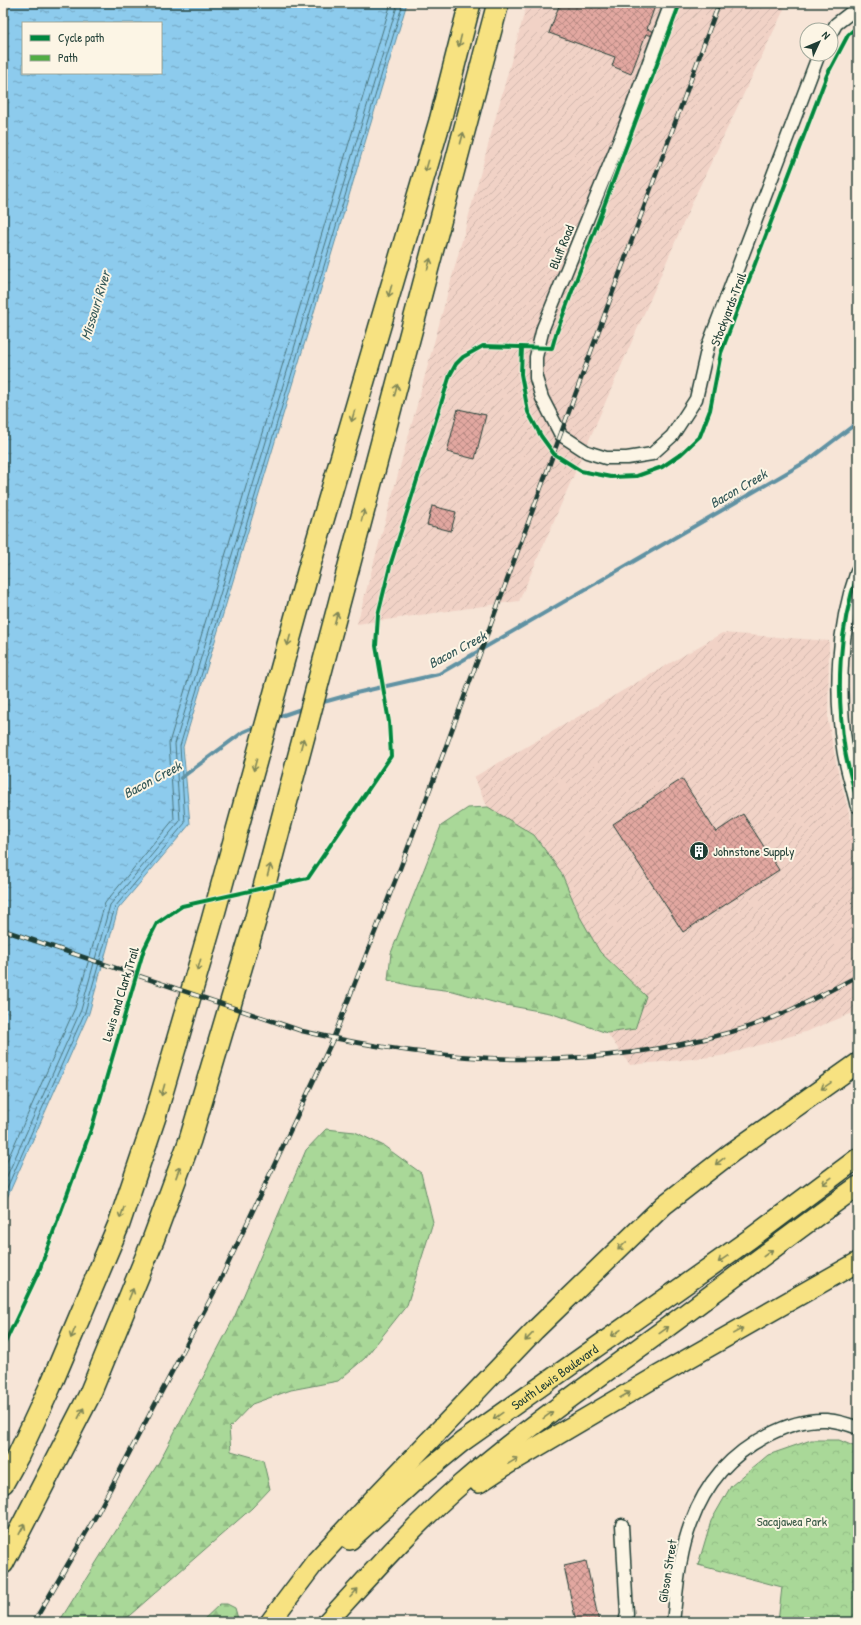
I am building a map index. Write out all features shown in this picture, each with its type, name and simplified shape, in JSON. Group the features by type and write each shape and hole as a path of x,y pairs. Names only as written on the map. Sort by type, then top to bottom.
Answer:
{"highway":[{"path":"3,1484 18,1456 50,1387 119,1224 155,1117 210,928 311,561 440,121 470,3"},
{"path":"3,1563 90,1396 153,1240 190,1140 256,921 498,3"}],"main road":[{"path":"270,1622 316,1562 365,1508 535,1330 664,1205 731,1153 858,1063"},
{"name":"South Lewis Boulevard","path":"273,1622 349,1542 418,1478 462,1442 751,1238 858,1158"},
{"name":"South Lewis Boulevard","path":"328,1622 387,1556 421,1521 460,1485 510,1443 737,1277 858,1186"},
{"path":"421,1521 508,1464 654,1378 858,1262"}],"street":[{"name":"Bluff Road","path":"671,3 622,134 543,328 536,357 536,378 542,398 561,435 587,452 606,458 628,458 652,454 672,436 696,399 708,346 816,62"},
{"path":"839,22 858,7"},
{"path":"858,573 846,620 840,683 841,713 846,752 858,805"},
{"name":"Gibson Street","path":"673,1622 683,1545 703,1495 722,1470 741,1452 768,1435 793,1424 806,1421 826,1420 844,1423 858,1428"},
{"path":"622,1524 627,1614 625,1622"}],"shaded area":[{"path":"527,3 787,3 696,194 519,601 357,624"},
{"path":"722,633 829,641 828,721 837,767 858,847 858,1011 805,1032 721,1056 630,1065 560,968 474,777"}],"green space":[{"path":"488,807 534,835 561,872 580,917 600,952 646,996 635,1029 607,1033 550,1013 500,1004 453,991 412,986 388,980 391,953 441,826 468,808"},
{"path":"326,1129 355,1132 384,1146 421,1173 433,1222 407,1305 365,1358 338,1381 291,1390 252,1404 229,1428 231,1451 263,1460 270,1489 252,1508 122,1622 59,1622 159,1462 234,1318 306,1150"},
{"name":"Sacajawea Park","path":"811,1440 839,1440 858,1448 858,1622 778,1622 782,1587 698,1565 711,1521 731,1486 768,1455"},
{"path":"220,1604 227,1604 235,1608 239,1622 201,1622"}],"water":[{"name":"Missouri River","path":"3,3 407,3 183,747 190,824 118,909 89,1013 3,1207"}],"building":[{"path":"560,3 656,3 647,29 655,32 653,36 646,34 631,74 612,66 615,57 549,33"},
{"path":"458,409 486,415 475,459 447,452"},
{"path":"432,506 456,512 451,531 427,525"},
{"name":"Johnstone Supply","path":"682,779 716,832 743,814 779,870 683,932 613,824"},
{"path":"586,1561 599,1622 576,1622 564,1566"}],"waterway":[{"name":"Bacon Creek","path":"320,703 439,674 807,461 858,422"},
{"name":"Bacon Creek","path":"275,718 304,708"},
{"name":"Bacon Creek","path":"181,778 243,732 259,725"}],"railway":[{"path":"34,1622 97,1514 220,1281 333,1039 445,749 719,3"},
{"path":"3,930 302,1031 409,1051 517,1059 571,1058 625,1053 678,1045 731,1032 780,1015 858,976"}],"marked path":[{"path":"858,643 855,688 855,710 858,732"}],"cycle path":[{"name":"Lewis and Clark Trail","path":"3,1347 39,1271 92,1127 144,949 157,923 182,906 308,878 391,756 389,722 376,646 378,615 390,566 450,375 456,364 463,357 483,346 552,348 680,3"},
{"name":"Stockyards Trail","path":"522,347 521,374 528,412 541,436 554,454 581,471 611,477 637,476 662,467 681,454 700,436 710,410 721,353 827,75 848,35 858,26"},
{"path":"858,573 846,616 840,684 840,707 845,751 858,805"}],"place":[{"name":"Johnstone Supply","path":"699,851"}]}
